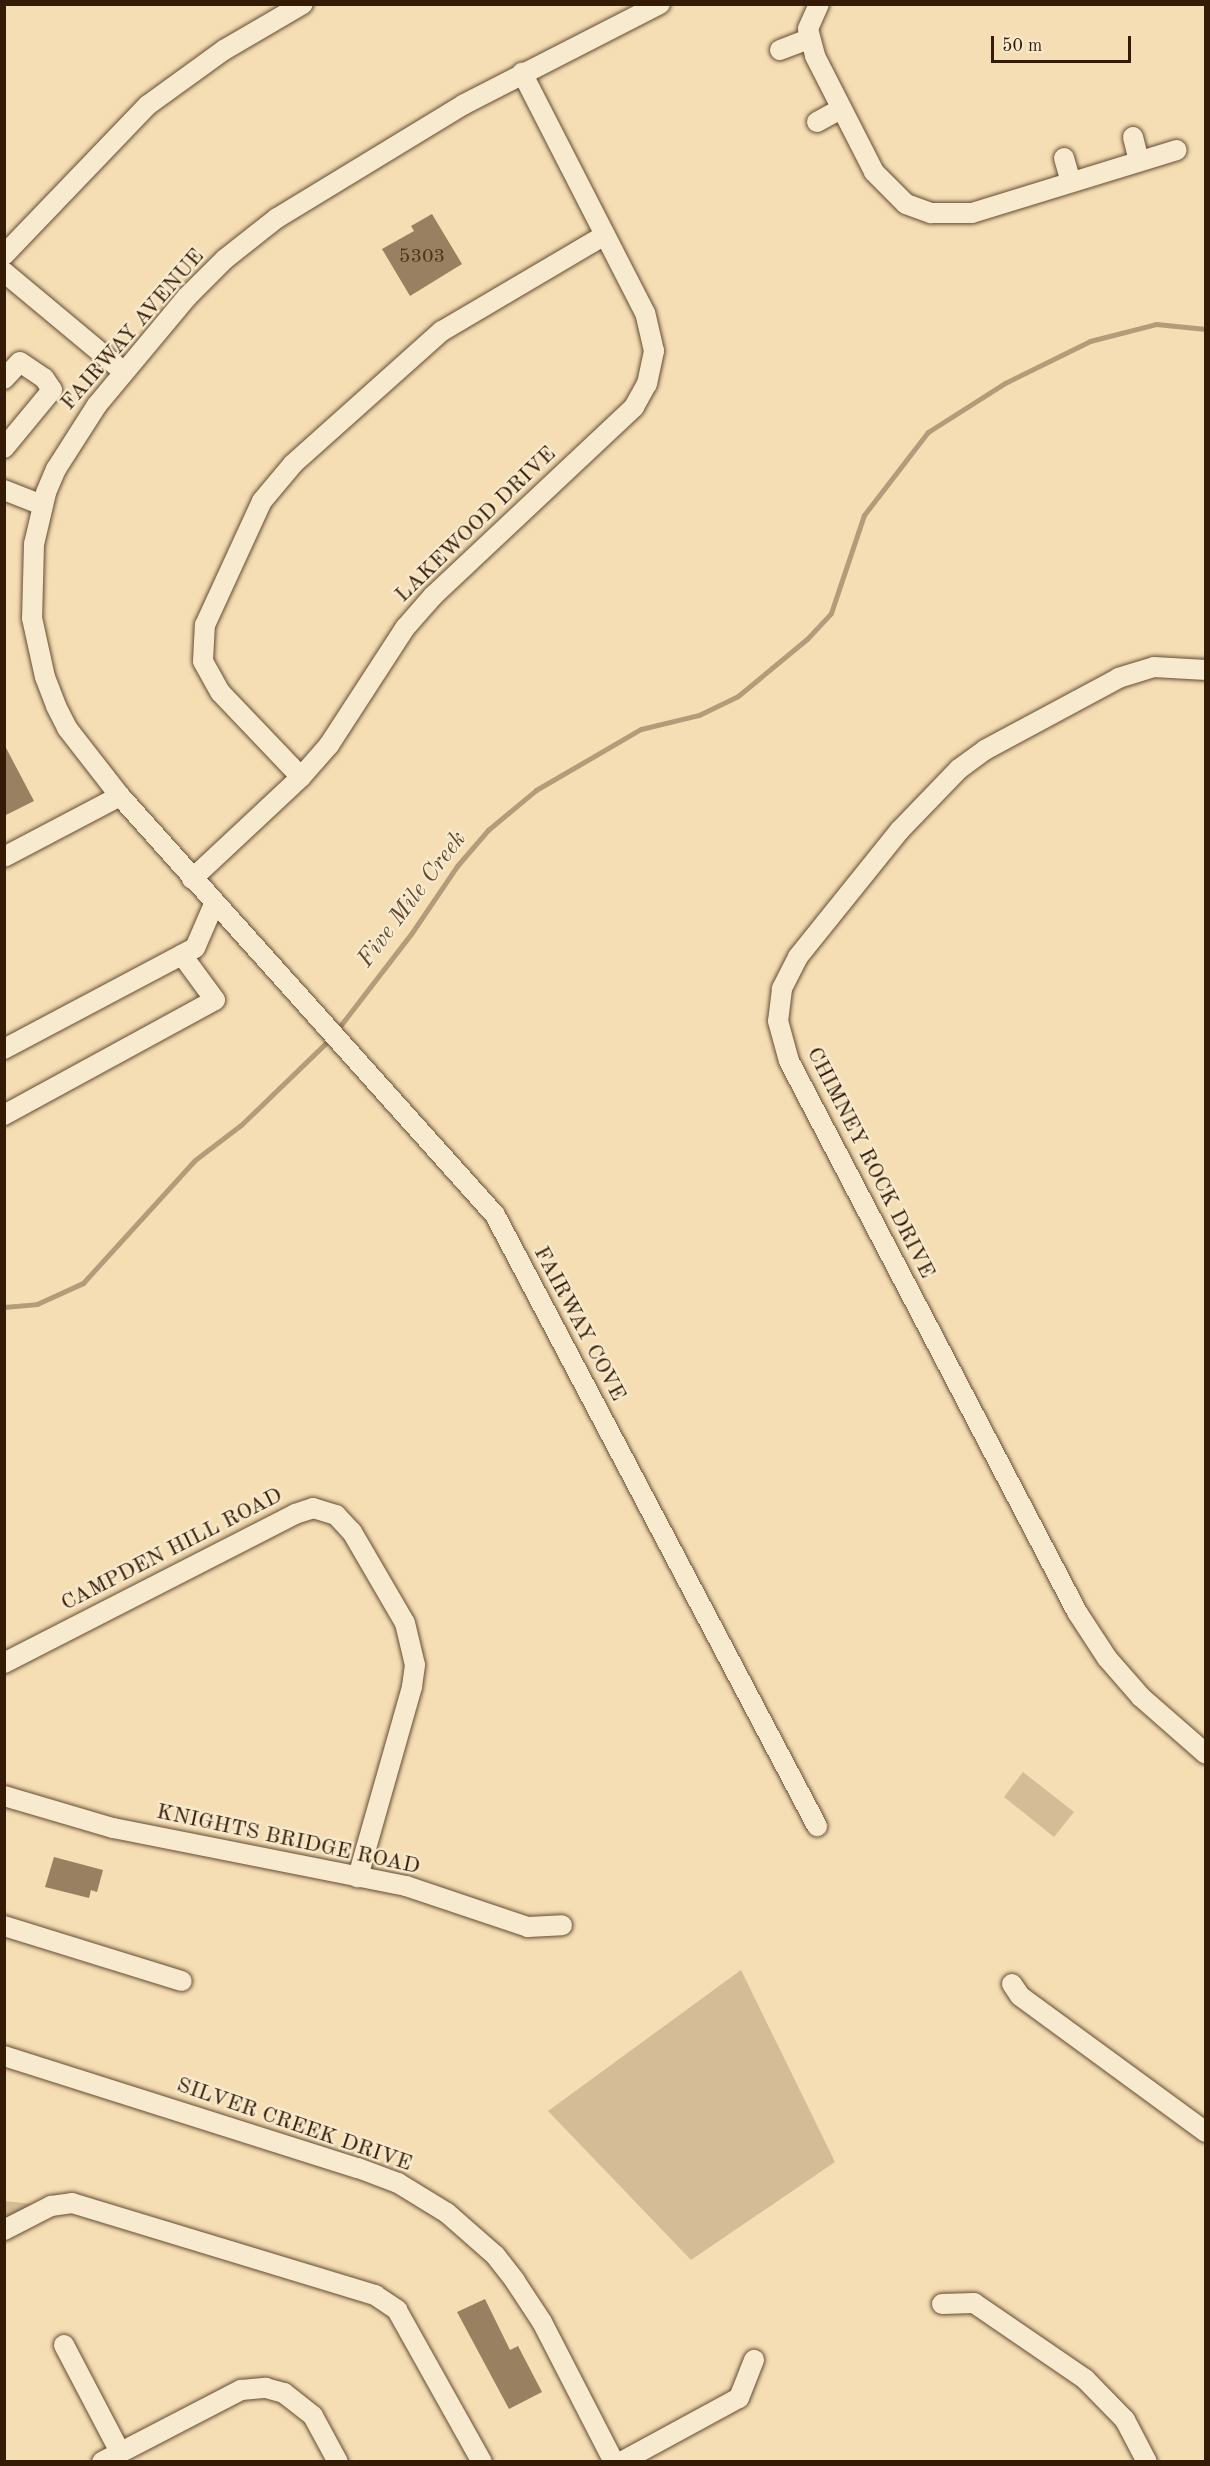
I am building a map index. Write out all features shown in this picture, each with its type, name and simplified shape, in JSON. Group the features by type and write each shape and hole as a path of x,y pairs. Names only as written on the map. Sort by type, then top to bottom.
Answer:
{"street":[{"path":"4,255 148,105 224,50 303,4"},
{"name":"FAIRWAY AVENUE","path":"120,796 68,728 45,677 31,599 34,544 42,505 74,437 124,372 202,282 269,224 522,74 660,4"},
{"path":"819,4 811,17 809,39 840,109 886,189 906,204 931,213 972,213 1177,150"},
{"path":"780,50 809,39"},
{"name":"LAKEWOOD DRIVE","path":"192,879 301,777 334,738 405,627 432,596 634,407 647,384 653,338 645,313 522,74"},
{"path":"817,122 840,109"},
{"path":"1133,137 1139,161"},
{"path":"1064,158 1071,182"},
{"path":"301,777 220,692 203,661 206,625 262,501 293,464 442,331 605,235"},
{"path":"4,272 124,372"},
{"path":"4,379 20,362 44,378 52,390 4,448"},
{"path":"4,490 42,505"},
{"name":"CHIMNEY ROCK DRIVE","path":"1206,670 1173,665 1128,675 986,750 959,769 900,830 798,957 782,989 778,1021 789,1061 1077,1612 1107,1658 1141,1698 1206,1754"},
{"path":"4,857 120,796 214,904 195,948 4,1049"},
{"name":"FAIRWAY COVE","path":"214,904 495,1215 817,1826"},
{"path":"4,1115 215,1000 182,955"},
{"name":"CAMPDEN HILL ROAD","path":"4,1663 295,1514 313,1508 336,1515 352,1533 405,1623 415,1665 412,1687 358,1877"},
{"name":"KNIGHTS BRIDGE ROAD","path":"4,1796 113,1828 406,1886 528,1927 562,1925"},
{"path":"4,1926 182,1981"},
{"path":"1012,1984 1020,1996 1206,2132"},
{"name":"SILVER CREEK DRIVE","path":"4,2056 358,2168 398,2183 447,2213 495,2255 515,2281 542,2322 614,2462"},
{"path":"4,2230 51,2206 72,2203 375,2295 397,2310 482,2462"},
{"path":"942,2304 974,2303 1085,2379 1125,2420 1147,2462"},
{"path":"64,2345 120,2452"},
{"path":"621,2462 739,2398 754,2360"},
{"path":"102,2462 240,2390 266,2388 292,2397 313,2415 338,2462"}],"shaded area":[{"path":"1023,1772 1074,1812 1054,1837 1004,1797"},
{"path":"741,1970 835,2162 691,2260 548,2111"},
{"path":"5,2201 51,2206 5,2230"}],"building":[{"path":"432,214 462,264 410,296 382,249 414,231 411,226"},
{"path":"4,744 34,801 4,816"},
{"path":"54,1857 103,1870 97,1892 91,1890 89,1898 45,1887"},
{"path":"485,2299 510,2350 518,2346 542,2392 509,2409 457,2312"}],"waterway":[{"name":"Five Mile Creek","path":"337,1030 411,934 457,866 488,830 536,790 641,729 699,715 738,696 807,639 831,613 864,515 928,432 1005,383 1090,341 1156,324 1206,329"},
{"name":"Five Mile Creek","path":"4,1307 37,1304 83,1283 195,1160 241,1125 331,1038"}]}
